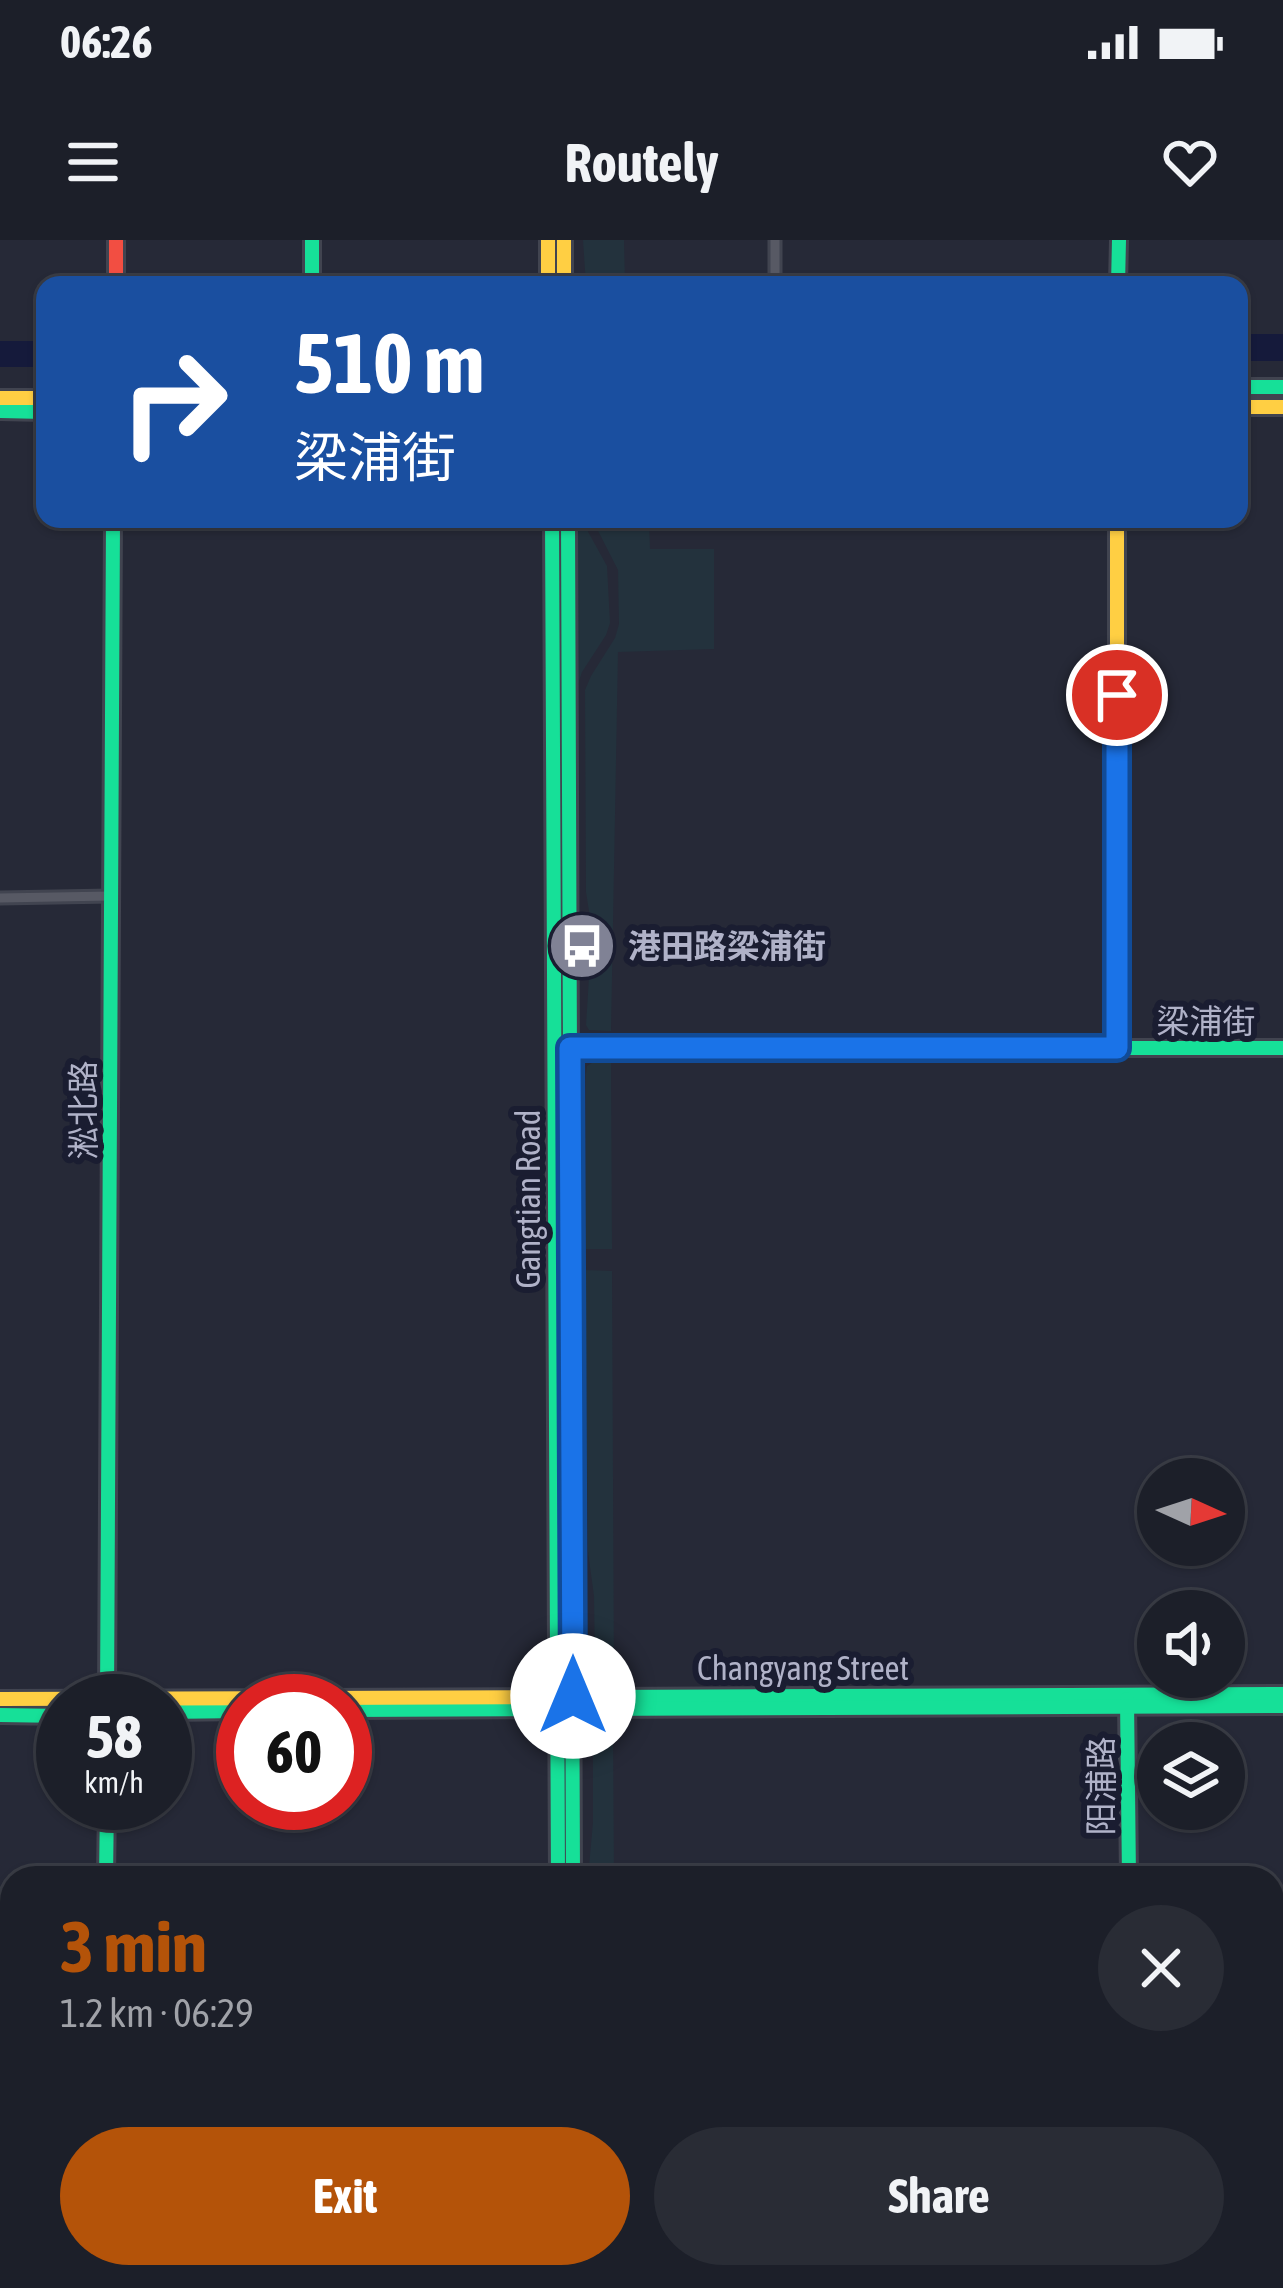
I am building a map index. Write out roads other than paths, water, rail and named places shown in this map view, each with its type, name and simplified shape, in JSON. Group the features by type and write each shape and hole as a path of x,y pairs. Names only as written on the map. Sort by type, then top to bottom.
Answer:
{"main road":[{"path":"116,240 116,276"},
{"path":"312,240 312,274"},
{"path":"548,240 548,276"},
{"path":"564,240 565,276"},
{"path":"1118,276 1119,240"},
{"path":"1248,387 1283,387"},
{"path":"0,398 36,398"},
{"path":"1248,407 1283,407"},
{"path":"0,411 36,412"},
{"name":"淞北路","path":"107,1674 113,528"},
{"name":"Gangtian Road","path":"552,528 562,1048 565,1702 558,1866"},
{"name":"Gangtian Road","path":"562,1048 568,528"},
{"path":"1117,528 1117,1048"},
{"name":"梁浦街","path":"562,1048 1283,1048"},
{"name":"Changyang Street","path":"192,1700 1127,1700 1283,1694"},
{"name":"Changyang Street","path":"0,1699 36,1699"},
{"name":"Changyang Street","path":"1127,1700 1283,1706"},
{"name":"阳浦路","path":"1127,1700 1129,1866"},
{"name":"Gangtian Road","path":"565,1702 573,1866"},
{"name":"Changyang Street","path":"372,1709 565,1702"},
{"path":"0,1715 36,1716"},
{"path":"106,1866 107,1830"}],"street":[{"path":"775,240 775,276"},
{"path":"0,898 111,896"}],"water":[{"path":"1248,334 1283,334 1283,361 1248,361"},
{"path":"0,341 36,341 36,367 0,367"}],"place":[{"name":"港田路梁浦街","path":"582,946"}]}
